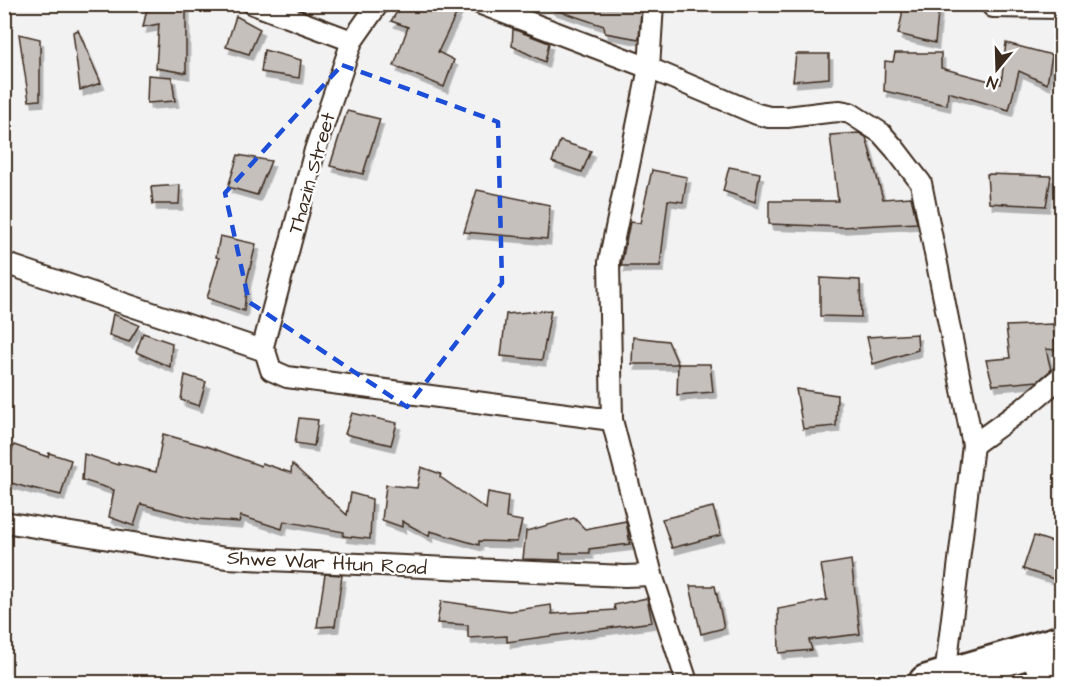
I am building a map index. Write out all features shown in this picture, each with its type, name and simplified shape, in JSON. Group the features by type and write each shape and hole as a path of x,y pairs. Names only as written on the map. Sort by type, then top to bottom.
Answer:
{"highway":[{"path":"936,679 1050,646 1047,682"}],"street":[{"path":"253,4 352,41"},
{"name":"Thazin Street","path":"262,350 315,150 352,41 378,4"},
{"path":"482,4 649,68 757,114 787,117 840,111 850,113 881,133 921,183 973,445 936,679"},
{"path":"653,4 649,68 609,262 612,420 652,575 687,682"},
{"path":"993,7 1062,8"},
{"path":"4,263 262,350 266,354 271,370 287,377 612,420"},
{"path":"973,445 1024,408 1062,376"},
{"name":"Shwe War Htun Road","path":"4,522 226,558 613,576 652,575"}],"highlighted area":[{"path":"342,65 498,122 502,283 407,407 249,302 225,193"}],"building":[{"path":"148,4 186,4 186,73 156,68 159,24 143,27"},
{"path":"402,4 461,4 438,52 454,60 444,87 394,66 408,27 391,21"},
{"path":"551,4 635,4 635,9 641,10 639,39 605,33 604,26 550,8"},
{"path":"902,4 939,4 935,43 898,34"},
{"path":"236,16 260,29 249,54 226,47"},
{"path":"513,29 549,43 545,62 512,46"},
{"path":"78,30 101,83 80,90 73,32"},
{"path":"19,34 40,39 40,100 29,101"},
{"path":"1006,43 1052,55 1047,84 1019,71 1009,110 948,92 947,105 884,91 885,61 893,62 895,53 941,53 941,68 1001,84"},
{"path":"264,50 301,60 299,78 261,72"},
{"path":"796,54 829,54 829,78 793,81"},
{"path":"148,75 172,77 175,101 147,103"},
{"path":"347,111 380,119 363,174 330,166"},
{"path":"859,133 866,137 883,199 911,197 917,223 842,227 769,224 769,201 838,201 830,135"},
{"path":"560,141 591,151 582,172 552,162"},
{"path":"238,155 271,161 257,195 228,187"},
{"path":"729,167 760,173 755,202 723,191"},
{"path":"652,170 687,177 683,202 668,200 660,266 621,266 630,222 640,223"},
{"path":"987,174 1051,176 1046,206 989,203"},
{"path":"180,185 179,204 153,204 151,187"},
{"path":"477,190 550,205 547,239 464,232"},
{"path":"220,236 256,244 247,280 244,311 207,298 219,258 216,257"},
{"path":"820,278 860,280 861,317 820,316"},
{"path":"551,310 542,360 501,356 506,314"},
{"path":"113,314 139,325 129,342 109,335"},
{"path":"1053,324 1056,350 1046,349 1051,370 1038,381 993,385 986,360 1010,358 1006,326"},
{"path":"143,333 172,343 170,367 136,352"},
{"path":"917,334 918,350 873,364 867,337"},
{"path":"633,337 668,341 678,364 632,364"},
{"path":"678,364 710,364 713,392 677,395"},
{"path":"185,375 206,382 199,406 181,400"},
{"path":"796,389 837,395 836,426 803,429"},
{"path":"352,413 397,423 391,445 345,434"},
{"path":"299,418 318,420 314,446 295,443"},
{"path":"163,434 209,447 261,466 262,463 291,473 292,464 347,515 351,493 372,499 370,539 343,536 344,532 284,521 282,529 241,516 239,522 197,519 141,504 134,526 109,517 114,490 82,480 84,454 118,465 118,463 156,472"},
{"path":"14,445 48,457 49,453 71,460 61,495 4,481 4,472"},
{"path":"421,467 441,474 440,477 486,509 488,492 508,496 506,518 522,521 517,542 479,541 479,545 430,531 429,536 402,521 402,527 382,520 386,485 417,488"},
{"path":"713,507 721,535 672,548 662,519"},
{"path":"574,518 585,529 626,521 630,544 589,549 590,553 560,553 560,560 523,559 526,531"},
{"path":"1034,536 1062,545 1062,565 1057,580 1023,569"},
{"path":"851,560 860,634 809,640 812,650 779,653 778,609 827,600 821,565"},
{"path":"325,574 342,575 335,626 317,627"},
{"path":"690,586 715,586 724,628 701,634"},
{"path":"647,598 652,622 507,642 507,636 468,638 468,625 437,623 441,601 510,611 551,605 552,614 615,610 614,605"}]}
